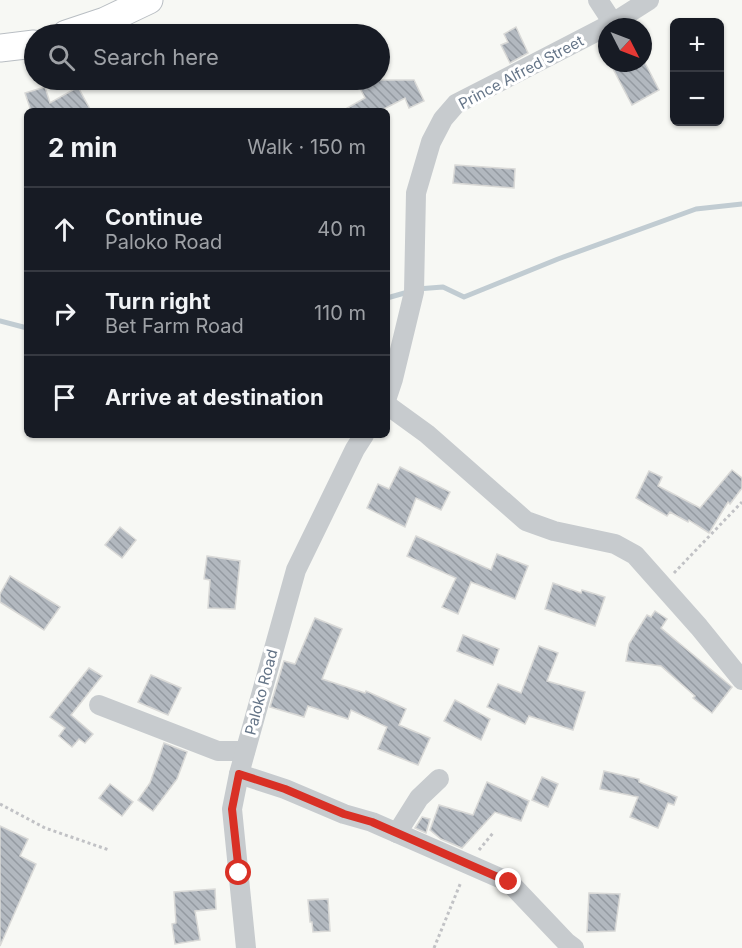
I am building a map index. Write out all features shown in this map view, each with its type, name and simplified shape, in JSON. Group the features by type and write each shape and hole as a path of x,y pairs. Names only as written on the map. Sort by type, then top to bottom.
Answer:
{"street":[{"path":"96,24 149,0"},
{"path":"598,0 610,18"},
{"name":"Prince Alfred Street","path":"621,18 649,0"},
{"name":"Prince Alfred Street","path":"390,388 414,284 416,194 431,142 443,119 456,104 598,31"},
{"path":"0,48 24,45"},
{"path":"390,407 427,434 526,521 554,531 615,544 634,555 663,585 742,680"},
{"name":"Paloko Road","path":"246,948 232,809 239,774 296,570 359,442"},
{"path":"99,705 218,751 245,751"},
{"path":"239,774 285,789 344,814 372,822 509,882 574,948"},
{"path":"397,833 420,798 439,779"}],"path":[{"path":"663,585 742,502"},
{"path":"0,804 45,828 109,850"},
{"path":"434,948 468,864 493,833"}],"building":[{"path":"516,27 528,53 510,63 501,45 508,42 504,34"},
{"path":"615,72 650,72 659,90 632,105"},
{"path":"390,80 414,80 424,101 409,108 405,98 386,108 347,108 365,98 361,90 390,90"},
{"path":"46,90 50,103 73,90 80,90 89,108 30,108 25,93"},
{"path":"455,165 515,169 514,188 453,183"},
{"path":"400,467 450,492 441,510 416,498 405,527 367,508 378,484 389,489"},
{"path":"732,470 742,478 742,488 730,504 728,502 709,533 689,520 688,522 670,512 667,516 636,498 649,471 662,477 658,486 700,508"},
{"path":"120,527 136,540 122,558 105,545"},
{"path":"416,536 491,570 497,554 528,566 515,599 471,582 458,614 442,607 456,578 407,556"},
{"path":"207,556 240,561 235,609 208,608 210,580 204,579"},
{"path":"10,576 60,607 44,630 0,602 0,594"},
{"path":"553,583 581,593 582,590 605,597 595,626 545,609"},
{"path":"655,611 667,619 661,628 732,687 712,713 693,698 695,696 661,666 626,661 629,644 647,615 651,617"},
{"path":"315,618 342,629 322,679 365,693 366,691 406,709 399,725 430,738 418,765 378,749 387,727 351,710 348,719 308,706 304,717 270,707 284,661 295,664"},
{"path":"463,635 499,649 493,665 457,651"},
{"path":"539,646 558,653 547,681 585,692 573,730 529,716 525,724 487,707 498,684 521,693"},
{"path":"89,668 102,676 71,715 93,734 85,743 79,739 72,747 59,736 65,728 50,717"},
{"path":"151,675 181,688 168,715 138,702"},
{"path":"455,700 490,719 481,740 444,721"},
{"path":"164,743 187,752 177,779 153,811 138,800 150,783"},
{"path":"604,771 639,779 639,782 677,797 674,805 668,803 658,828 630,817 638,797 600,789"},
{"path":"542,777 558,784 548,807 532,800"},
{"path":"487,782 529,801 521,821 495,812 462,848 441,839 430,830 439,805 473,815"},
{"path":"110,784 133,802 122,816 99,798"},
{"path":"422,817 430,819 426,833 415,828"},
{"path":"0,826 28,839 20,856 36,864 0,946"},
{"path":"215,889 216,909 195,911 200,940 175,944 172,924 176,923 174,892"},
{"path":"589,893 620,894 615,931 587,932"},
{"path":"328,899 330,931 313,932 308,900"}],"waterway":[{"path":"417,289 443,287 464,297 558,259 696,209 742,204"},
{"path":"390,297 408,292"},
{"path":"0,321 24,327"}],"route":[{"path":"239,873 232,809 239,774 285,789 344,814 372,822 509,882"}]}
